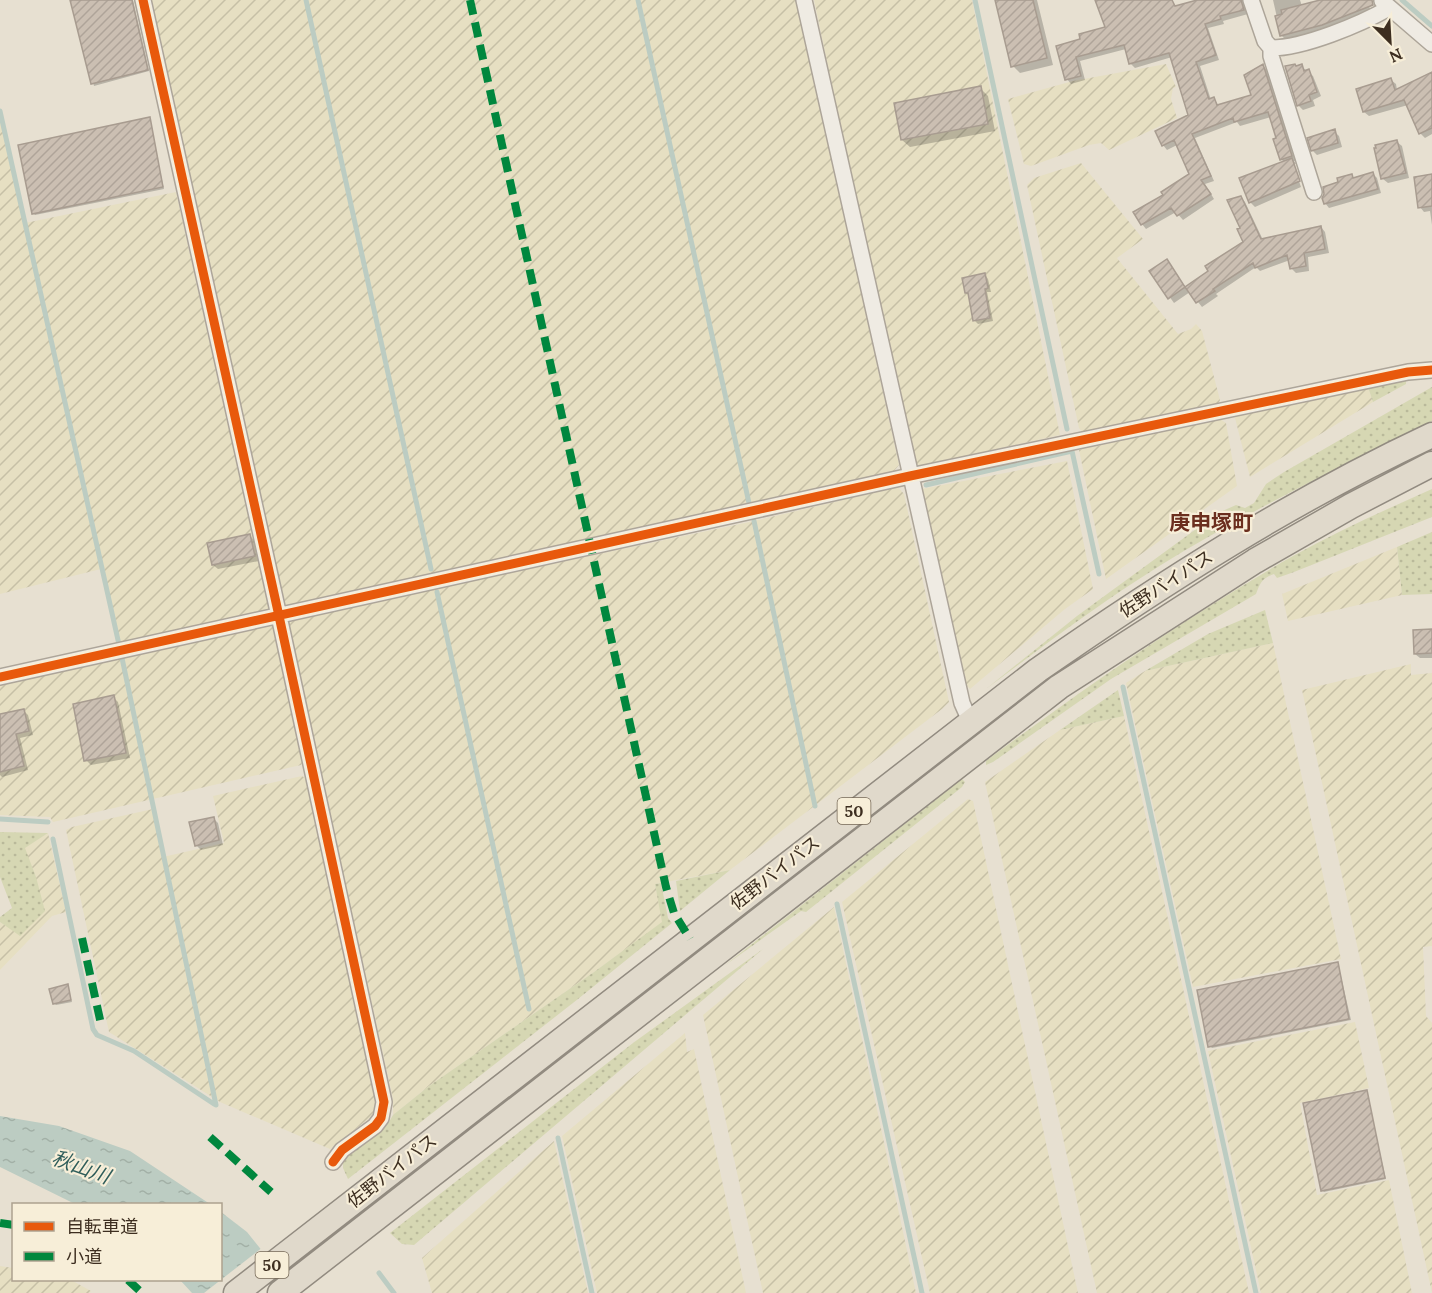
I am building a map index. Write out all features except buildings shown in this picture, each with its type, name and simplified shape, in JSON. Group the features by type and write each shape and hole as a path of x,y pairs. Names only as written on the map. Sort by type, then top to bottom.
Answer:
{"highway":[{"name":"佐野バイパス","path":"236,1293 1038,670 1134,603 1231,542 1312,495 1432,435"},
{"name":"佐野バイパス","path":"280,1293 1059,687 1255,561 1331,516 1432,464"},
{"path":"1398,482 1432,470"}],"street":[{"path":"143,0 384,1102 381,1118 375,1126 342,1150 333,1162"},
{"path":"804,0 962,703 970,722"},
{"path":"1251,0 1265,41 1271,48 1274,66 1314,192"},
{"path":"1271,48 1282,48 1324,36 1370,18 1386,4 1432,44"},
{"path":"0,677 910,476 1408,372 1432,370"}],"shaded area":[{"path":"150,0 797,0 899,465 894,471 289,606 283,603"},
{"path":"814,0 972,0 1060,435 920,466 916,463"},
{"path":"1166,64 1176,87 1173,88 1171,99 1177,118 1109,150 1101,143 1089,145 1031,166 1024,164 1008,99 1073,81"},
{"path":"0,111 25,223 176,192 269,608 263,612 117,643 101,569 0,594"},
{"path":"1081,163 1143,239 1117,258 1178,334 1191,329 1196,324 1202,331 1220,400 1217,406 1083,433 1079,428 1027,185 1034,178"},
{"path":"1368,387 1373,402 1250,477 1235,418 1239,413"},
{"path":"1220,419 1226,423 1237,486 1106,579 1079,450"},
{"path":"1067,461 1093,589 1065,609 970,689 960,670 922,489"},
{"path":"898,487 904,494 949,702 730,870 655,884 663,922 429,1086 393,1115 393,1099 288,623 292,619 754,521"},
{"path":"1397,547 1402,595 1288,621 1282,594"},
{"path":"270,624 274,628 303,761 301,765 53,822 50,817 0,815 0,684"},
{"path":"1273,643 1341,959 1193,987 1126,683 1145,671"},
{"path":"1411,664 1411,675 1432,673 1432,946 1423,947 1426,1016 1432,1023 1432,1293 1302,690"},
{"path":"1124,716 1249,1293 1097,1293 985,782 1060,730"},
{"path":"302,776 308,780 377,1100 376,1113 330,1149 220,1102 109,1032 66,830 153,809 163,857 224,843 213,796"},
{"path":"968,799 973,801 1078,1293 930,1293 842,902"},
{"path":"48,833 66,912 52,916 0,970 0,922 20,935 36,877 24,848"},
{"path":"834,907 916,1293 763,1293 703,1015"},
{"path":"1355,1022 1369,1088 1300,1103 1317,1195 1389,1180 1412,1293 1261,1293 1208,1051"},
{"path":"685,1033 687,1052 694,1049 746,1293 597,1293 562,1136"},
{"path":"554,1141 588,1293 432,1293 422,1258"},
{"path":"0,1266 12,1268 12,1281 73,1281 91,1291 89,1293 0,1293"}],"green space":[{"path":"1406,379 1406,384 1373,402 1368,387"},
{"path":"1432,387 1432,421 1295,490 1194,545 1138,579 986,689 1077,616 1218,513 1236,505 1245,508 1254,503 1266,484 1284,472"},
{"path":"1432,489 1432,517 1294,572 1277,578 1274,574 1267,577 1260,584 1256,594 1111,679 986,765 986,761 1136,654 1253,579 1310,547"},
{"path":"1432,532 1432,594 1402,595 1397,547"},
{"path":"1265,610 1273,643 1145,671 1208,634"},
{"path":"1118,690 1124,716 1060,730"},
{"path":"962,779 965,782 962,787 806,912 801,911 724,966"},
{"path":"0,832 48,833 25,848 45,911 20,936 0,922 0,917 12,908 0,877"},
{"path":"730,870 680,911 676,881"},
{"path":"661,883 668,918 672,923 348,1179 343,1163 351,1152 389,1122 393,1115 429,1086 662,922 655,884"},
{"path":"763,949 414,1245 402,1244 390,1233 633,1043"}],"water":[{"name":"秋山川","path":"0,1116 59,1126 130,1151 208,1203 73,1203 0,1167"},
{"path":"222,1213 247,1232 296,1293 192,1293 181,1281 222,1281"}],"pier":[{"path":"263,1247 299,1293 204,1293"}],"waterway":[{"path":"306,0 431,569"},
{"path":"638,0 749,503"},
{"path":"975,0 1067,429"},
{"path":"1402,0 1432,26"},
{"path":"0,111 122,658 216,1105"},
{"path":"926,485 1072,451 1099,574"},
{"path":"754,521 815,806"},
{"path":"437,592 529,1009"},
{"path":"1123,687 1256,1293"},
{"path":"0,819 48,822"},
{"path":"53,839 93,1029 97,1035 134,1051 214,1104"},
{"path":"837,904 922,1293"},
{"path":"558,1138 592,1293"},
{"path":"379,1273 394,1293"}],"marked path":[{"path":"470,0 666,887 674,913 690,939"},
{"path":"82,938 101,1024"},
{"path":"210,1137 271,1192"},
{"path":"0,1223 12,1225"},
{"path":"129,1281 142,1293"}],"cycle path":[{"path":"143,0 384,1102 381,1118 375,1126 342,1150 333,1162"},
{"path":"0,677 910,476 1408,372 1432,370"}],"district":[{"name":"庚申塚町","path":"1211,523"}]}
